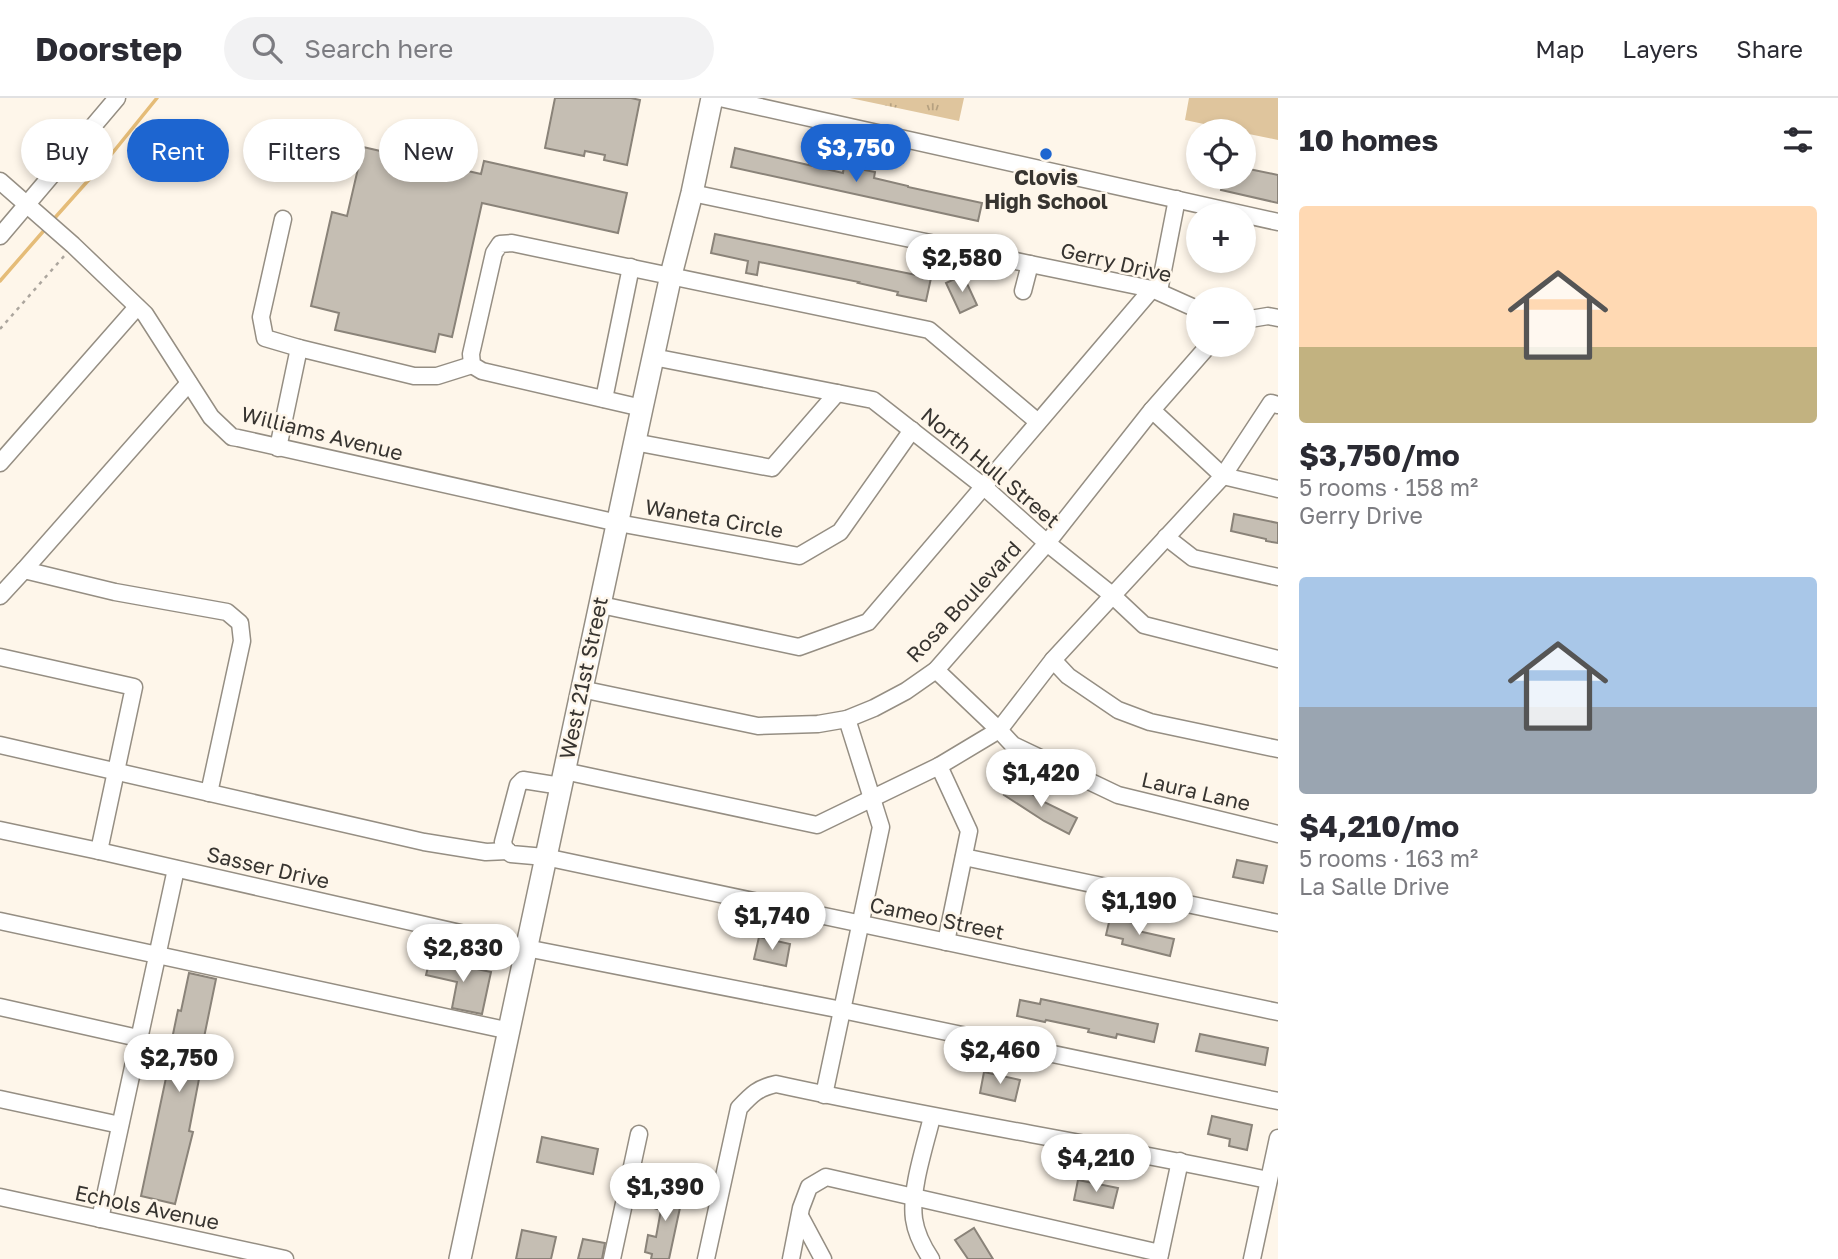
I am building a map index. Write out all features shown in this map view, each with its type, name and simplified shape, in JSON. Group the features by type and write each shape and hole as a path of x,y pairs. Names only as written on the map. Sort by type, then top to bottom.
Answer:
{"main road":[{"name":"West 21st Street","path":"460,1259 653,357 712,98"}],"street":[{"path":"0,236 117,98"},
{"path":"720,98 1278,222"},
{"name":"Williams Avenue","path":"0,181 145,314 211,417 232,437 618,523"},
{"name":"Gerry Drive","path":"692,193 1155,290 1186,304"},
{"path":"601,605 799,647 868,622 1038,422 1155,290 1177,199"},
{"path":"283,219 261,317 265,338 414,376 437,376 472,365 482,371 642,408"},
{"path":"472,365 471,354 494,253 500,244 512,243 929,330 1038,422"},
{"path":"1023,291 1030,264"},
{"path":"604,399 631,267"},
{"path":"0,463 137,307"},
{"path":"1256,318 1278,318"},
{"path":"278,448 299,348"},
{"name":"North Hull Street","path":"653,357 873,400 983,486 1144,625 1278,659"},
{"name":"Rosa Boulevard","path":"581,689 758,726 818,724 847,719 906,691 936,670 1047,543 1152,410 1198,357"},
{"path":"0,596 189,383"},
{"path":"635,442 772,468 837,393"},
{"path":"508,851 503,842 517,785 523,780 562,779 817,825 939,766 999,730 1053,660 1223,476 1271,403 1278,405"},
{"path":"1152,410 1223,476 1278,489"},
{"name":"Waneta Circle","path":"618,523 799,556 841,532 912,430"},
{"path":"1166,537 1193,558 1278,577"},
{"path":"24,570 115,592 227,612 240,623 242,641 209,793"},
{"path":"0,657 134,687 99,851"},
{"path":"1053,660 1068,676 1118,710 1150,722 1278,749"},
{"name":"Laura Lane","path":"936,670 1013,746 1118,795 1278,834"},
{"path":"824,1095 881,827 847,719"},
{"name":"Cameo Street","path":"0,745 424,842 486,852 508,851 511,854 545,857 1278,1012"},
{"path":"939,766 969,831 946,942"},
{"name":"Sasser Drive","path":"0,830 526,947 1278,1101"},
{"path":"964,857 1278,923"},
{"path":"100,1219 176,869"},
{"path":"0,921 510,1031"},
{"path":"0,1007 138,1038"},
{"path":"706,1259 739,1108 752,1093 776,1084 932,1117 1180,1161 1268,1180"},
{"path":"0,1099 120,1125"},
{"path":"931,1259 917,1232 914,1198 932,1117"},
{"path":"612,1259 639,1134"},
{"path":"1252,1259 1278,1138"},
{"path":"791,1259 809,1187 826,1177 1160,1256 1180,1161"},
{"name":"Echols Avenue","path":"0,1197 285,1259"},
{"path":"800,1216 823,1259"}],"path":[{"path":"0,329 73,246"}],"green space":[{"path":"850,98 964,98 959,121"},
{"path":"1189,98 1278,98 1278,140 1256,135 1256,119 1185,120"}],"building":[{"path":"555,98 640,100 627,165 604,160 605,155 585,151 584,156 545,148"},
{"path":"365,147 379,151 379,182 478,182 478,173 481,174 484,161 627,193 618,233 482,203 452,337 439,334 435,352 335,330 339,313 311,306 332,212 347,216 355,182 365,182"},
{"path":"735,148 843,173 844,166 875,172 874,178 982,203 978,221 731,167"},
{"path":"1256,170 1278,175 1278,203 1221,190 1256,189"},
{"path":"715,234 931,278 926,301 897,295 898,292 859,282 759,262 757,275 746,273 748,261 711,253"},
{"path":"963,275 977,305 960,313 946,283"},
{"path":"1234,514 1278,523 1278,543 1231,531"},
{"path":"1013,782 1044,802 1077,818 1069,834 1004,795"},
{"path":"1237,860 1267,866 1263,883 1233,877"},
{"path":"1110,918 1139,924 1138,931 1174,939 1170,956 1122,944 1123,939 1106,935"},
{"path":"759,937 790,944 786,966 754,959"},
{"path":"430,959 491,972 482,1014 452,1008 457,982 426,975"},
{"path":"189,973 216,979 189,1131 193,1132 175,1204 141,1196 178,1010 181,1011"},
{"path":"1041,999 1158,1024 1154,1042 1117,1034 1116,1038 1088,1032 1089,1029 1017,1016 1020,1000 1040,1004"},
{"path":"1200,1034 1268,1048 1265,1065 1196,1051"},
{"path":"984,1072 1020,1080 1015,1101 980,1093"},
{"path":"1212,1116 1252,1125 1247,1150 1229,1146 1230,1139 1208,1134"},
{"path":"542,1137 598,1149 593,1174 537,1162"},
{"path":"1078,1180 1118,1188 1113,1208 1074,1200"},
{"path":"667,1186 684,1189 669,1259 651,1259 652,1254 645,1252 648,1235 656,1237 661,1210 654,1208 657,1192 665,1194"},
{"path":"974,1228 993,1259 968,1259 955,1240"},
{"path":"522,1230 556,1237 551,1259 516,1259"},
{"path":"583,1239 605,1243 602,1259 578,1259"}],"waterway":[{"path":"52,221 157,98"},
{"path":"0,281 47,227"}],"place":[{"name":"Clovis High School","path":"1046,154"}]}
